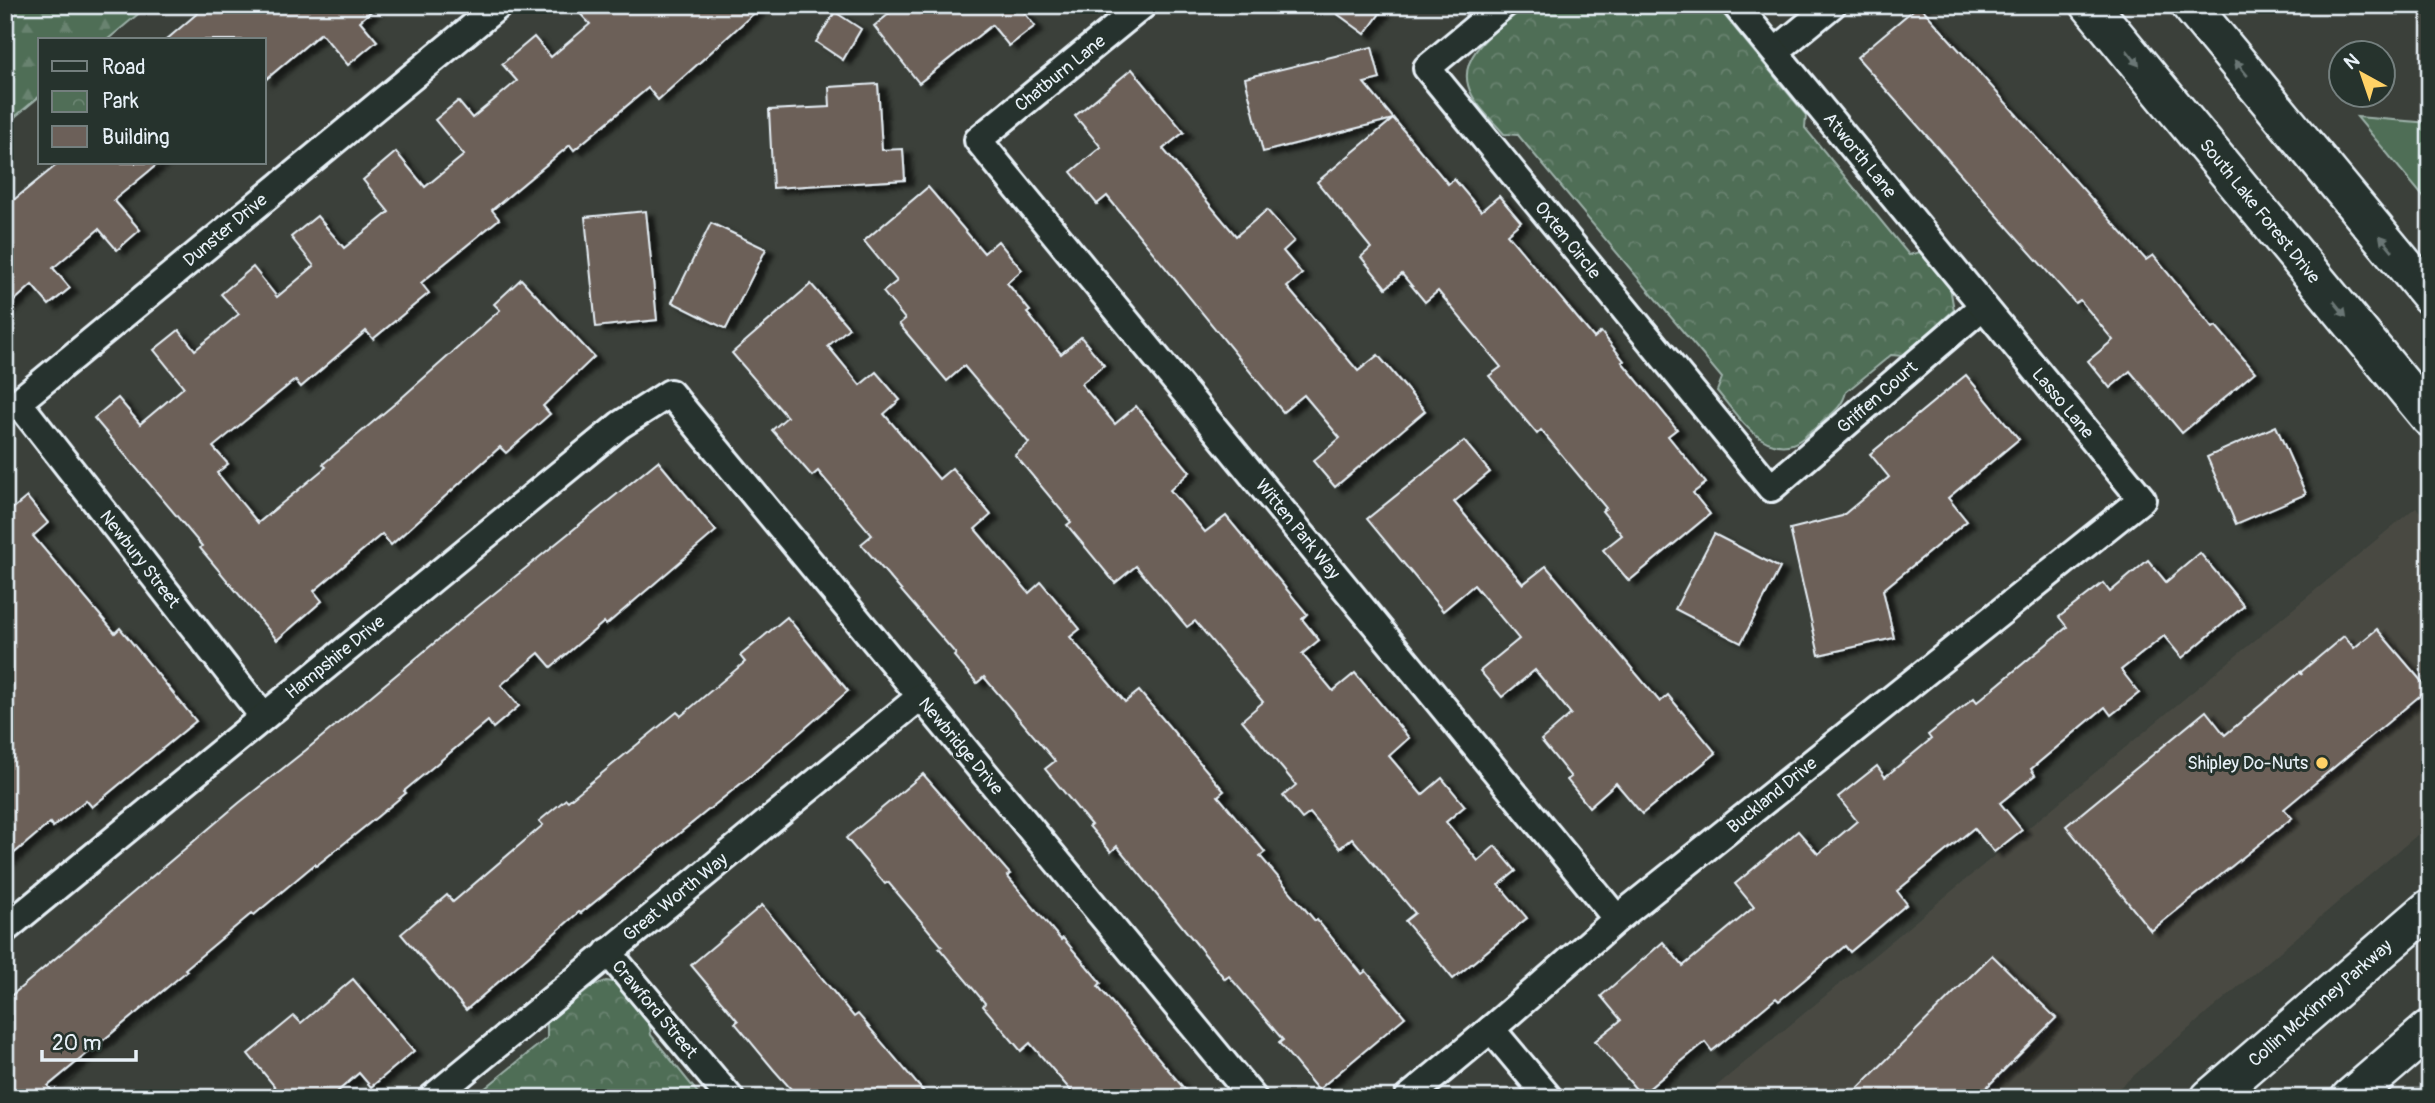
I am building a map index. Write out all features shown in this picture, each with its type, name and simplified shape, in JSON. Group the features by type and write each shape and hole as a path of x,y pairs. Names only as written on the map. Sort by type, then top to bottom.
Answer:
{"main road":[{"name":"South Lake Forest Drive","path":"2090,5 2430,418"},
{"path":"2190,5 2430,296"},
{"name":"Collin McKinney Parkway","path":"2210,1098 2430,908"},
{"path":"2350,1098 2430,1029"},
{"path":"2357,1098 2430,1054"}],"street":[{"name":"Dunster Drive","path":"18,402 499,5"},
{"name":"Chatburn Lane","path":"978,140 1143,5"},
{"name":"Oxten Circle","path":"1503,5 1427,68 1771,488"},
{"path":"1776,51 1832,5"},
{"name":"Atworth Lane","path":"1738,6 1983,306"},
{"name":"Witten Park Way","path":"978,140 1617,919"},
{"name":"Griffen Court","path":"1771,488 1983,306"},
{"name":"Lasso Lane","path":"1983,306 2142,499"},
{"name":"Newbridge Drive","path":"670,393 1252,1098"},
{"name":"Hampshire Drive","path":"5,929 620,425 670,393"},
{"name":"Newbury Street","path":"18,402 263,716"},
{"name":"Buckland Drive","path":"1408,1098 1617,919 2142,499"},
{"name":"Great Worth Way","path":"432,1098 920,697"},
{"name":"Crawford Street","path":"608,952 730,1098"},
{"path":"1491,1029 1549,1098"}],"shaded area":[{"path":"2416,507 2430,525 2430,824 2107,1098 1702,1098"}],"green space":[{"path":"5,5 149,5 109,38 38,38 38,98 5,125"},
{"path":"1528,5 1716,5 1806,115 1805,128 1909,255 1920,252 1947,282 1954,310 1903,356 1891,355 1846,392 1836,410 1801,440 1788,445 1777,445 1756,435 1717,391 1722,378 1518,135 1504,134 1472,95 1467,81 1473,54 1493,32"},
{"path":"2357,117 2430,123 2430,205"},
{"path":"606,981 620,983 648,1013 651,1035 702,1098 473,1098 547,1038 547,1022 593,986"}],"building":[{"path":"207,5 378,5 360,21 377,41 348,65 321,33 266,79 266,38 168,38"},
{"path":"572,5 763,5 658,100 648,88 574,150 570,145 492,210 499,219 421,283 429,293 373,339 366,331 301,387 295,380 213,447 228,464 217,473 258,523 326,467 323,464 500,310 494,304 521,279 594,357 543,406 550,414 506,453 500,447 391,545 382,534 314,591 322,601 277,640 94,418 118,398 140,424 184,387 154,350 179,330 195,350 239,314 221,294 253,267 277,297 314,266 291,237 317,216 344,248 389,212 363,180 396,152 425,187 464,155 435,120 458,101 472,118 517,81 502,64 534,37 551,57 590,24"},
{"path":"900,5 1018,5 1035,26 1009,46 992,25 919,83 874,26"},
{"path":"1325,5 1386,5 1365,34"},
{"path":"1919,5 2146,260 2153,255 2213,328 2216,326 2255,372 2182,433 2130,371 2110,388 2088,361 2113,340 2080,300 2075,303 1857,57"},
{"path":"835,12 861,29 843,60 816,42"},
{"path":"1372,47 1380,79 1364,83 1448,184 1454,179 1481,211 1499,196 1521,222 1507,234 1594,338 1601,332 1677,429 1668,436 1706,483 1693,493 1710,514 1629,581 1603,550 1622,535 1602,511 1606,508 1541,430 1537,434 1489,376 1501,367 1438,291 1425,302 1402,274 1386,288 1361,257 1371,248 1317,182 1393,119 1263,152 1245,78"},
{"path":"1132,69 1184,132 1163,149 1236,236 1267,210 1294,241 1283,251 1302,274 1287,287 1358,371 1378,355 1425,411 1335,487 1313,461 1340,438 1304,395 1283,412 1107,196 1097,204 1071,172 1101,147 1075,116"},
{"path":"878,84 882,150 903,149 905,180 773,188 769,110 830,107 829,87"},
{"path":"58,164 158,164 114,200 140,230 117,250 99,229 53,268 70,288 49,305 32,285 5,309 5,207"},
{"path":"928,187 984,253 998,241 1022,270 1007,283 1030,311 1027,313 1061,354 1081,337 1104,365 1081,384 1115,424 1136,406 1190,472 1170,490 1205,532 1226,516 1307,614 1302,619 1319,640 1302,654 1333,691 1355,673 1409,738 1389,756 1422,795 1442,778 1465,806 1446,822 1478,861 1495,846 1516,871 1499,885 1527,918 1453,979 1405,921 1415,913 1352,838 1340,848 1310,813 1302,819 1283,796 1296,785 1242,720 1263,702 1195,621 1187,627 1136,566 1115,583 1067,525 1071,522 1015,455 1029,443 964,366 947,381 899,324 905,319 883,292 897,281 864,241"},
{"path":"646,211 657,320 596,327 585,217"},
{"path":"711,223 766,249 726,329 672,302"},
{"path":"811,284 849,328 828,346 860,385 876,372 900,400 884,414 939,479 952,468 991,515 975,529 1029,593 1041,582 1080,629 1070,637 1125,702 1139,691 1224,791 1218,796 1265,852 1260,856 1362,974 1366,971 1405,1017 1318,1090 1279,1043 1283,1040 1229,976 1225,979 1117,846 1111,852 1089,826 1091,825 1045,769 1055,761 984,677 977,683 954,656 956,654 861,544 872,535 818,471 812,476 772,430 787,417 732,353"},
{"path":"1966,375 2019,439 1948,498 1967,521 1883,590 1894,638 1819,655 1790,529 1842,516 1889,477 1870,454"},
{"path":"2276,426 2306,494 2236,524 2207,457"},
{"path":"1464,441 1490,472 1454,502 1523,584 1546,566 1660,702 1668,695 1716,753 1642,814 1616,783 1589,807 1567,780 1571,777 1541,740 1571,714 1535,670 1502,697 1480,671 1519,639 1474,585 1443,611 1367,519"},
{"path":"658,461 716,531 606,625 604,622 551,667 539,653 501,685 519,706 493,728 488,721 377,817 254,915 252,913 185,969 187,971 48,1086 58,1098 14,1098 5,1087 5,1001 239,803"},
{"path":"27,497 48,523 33,536 115,633 120,628 196,721 92,807 86,800 53,827 50,823 5,861 5,502 11,510"},
{"path":"1714,534 1780,568 1741,643 1675,609"},
{"path":"2200,553 2244,606 2182,658 2164,636 2121,670 2139,693 2111,715 2105,707 2031,769 2035,775 2000,803 2022,830 1994,852 1974,828 1897,891 1907,904 1850,952 1845,946 1779,1001 1776,998 1712,1051 1705,1042 1641,1095 1595,1041 1621,1020 1601,996 1663,942 1683,966 1754,907 1735,884 1798,831 1818,854 1857,821 1838,797 1877,766 1885,777 1931,739 1928,735 1974,698 1977,702 2067,627 2059,617 2103,583 2110,592 2148,560 2166,582"},
{"path":"787,617 848,691 749,777 579,912 466,1010 401,934 447,895 453,902 543,825 539,821 566,799 568,801 677,712 681,716 745,662 740,656"},
{"path":"2377,629 2428,689 2284,809 2292,818 2151,931 2066,826 2206,711 2225,735 2300,672 2302,675 2301,672 2344,636 2354,648"},
{"path":"923,774 1010,874 1007,876 1061,940 1063,938 1101,983 1098,986 1192,1098 1077,1098 1030,1043 1021,1051 983,1006 985,1003 939,948 942,946 888,882 885,884 846,838"},
{"path":"762,905 854,1017 858,1014 929,1098 799,1098 774,1070 735,1023 738,1021 691,965"},
{"path":"1992,955 2056,1018 1976,1098 1848,1098"},
{"path":"353,979 414,1051 371,1087 359,1073 330,1098 284,1098 248,1054 294,1016 301,1023"}],"place":[{"name":"Shipley Do-Nuts","path":"2322,763"}]}
